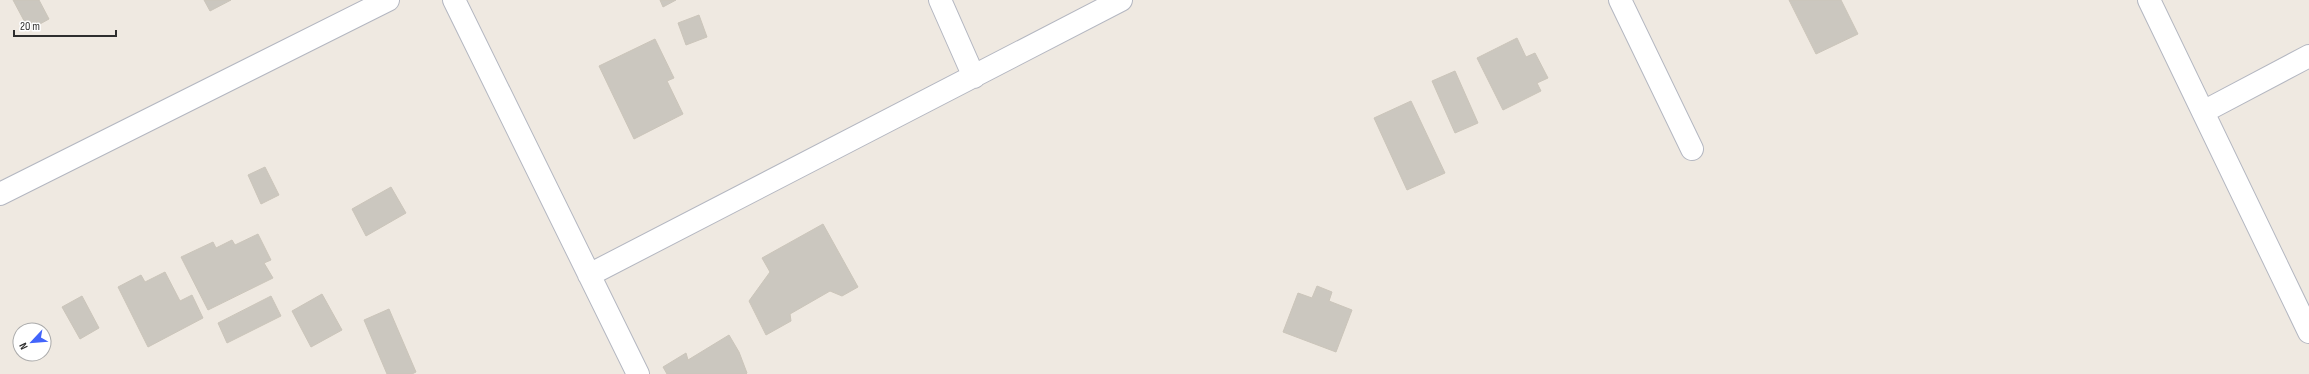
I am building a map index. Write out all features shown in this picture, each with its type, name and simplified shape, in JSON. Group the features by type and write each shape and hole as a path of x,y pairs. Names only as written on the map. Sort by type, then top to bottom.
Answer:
{"street":[{"path":"0,194 388,0"},
{"path":"454,0 638,374"},
{"path":"940,0 974,77"},
{"path":"589,274 1121,0"},
{"path":"1620,0 1692,149"},
{"path":"2149,0 2309,332"},
{"path":"2203,112 2309,56"}],"building":[{"path":"13,0 39,0 49,19 29,30"},
{"path":"204,0 231,0 210,11"},
{"path":"660,0 676,0 663,7"},
{"path":"1789,0 1841,0 1858,34 1816,54"},
{"path":"699,15 707,37 686,45 678,23"},
{"path":"1517,38 1526,57 1535,53 1548,78 1537,83 1541,91 1503,110 1477,58"},
{"path":"655,39 674,78 667,81 683,114 634,139 599,66"},
{"path":"1455,71 1478,123 1455,133 1432,81"},
{"path":"1411,101 1445,173 1407,190 1374,118"},
{"path":"265,167 279,195 261,204 248,175"},
{"path":"391,187 406,213 366,236 352,209"},
{"path":"823,224 858,287 842,296 830,291 790,314 791,321 766,335 749,301 770,272 762,258"},
{"path":"258,234 271,260 264,263 273,278 208,310 181,257 213,242 216,248 232,240 235,245"},
{"path":"165,272 180,301 192,295 203,318 148,347 118,287 141,275 145,282"},
{"path":"1317,286 1332,292 1329,301 1352,310 1336,352 1283,332 1298,293 1312,298"},
{"path":"322,294 342,330 311,347 292,311"},
{"path":"82,296 99,328 80,339 62,307"},
{"path":"271,296 281,316 227,343 218,323"},
{"path":"389,309 416,372 412,374 387,374 364,320"},
{"path":"729,335 739,352 747,373 746,374 667,374 663,367 686,353 688,360"}]}
